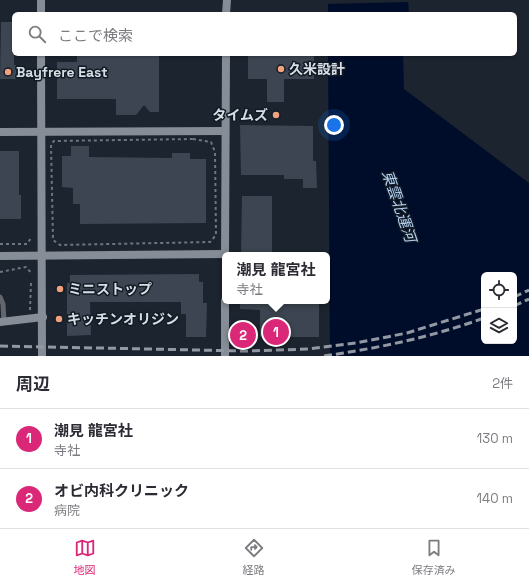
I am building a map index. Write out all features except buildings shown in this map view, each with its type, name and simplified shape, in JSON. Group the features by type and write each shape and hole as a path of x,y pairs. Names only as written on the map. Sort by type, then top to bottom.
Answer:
{"street":[{"path":"40,0 41,12"},
{"path":"226,12 227,0"},
{"path":"41,56 42,356"},
{"path":"225,252 226,56"},
{"path":"0,132 225,131"},
{"path":"0,256 222,255"},
{"path":"225,304 225,356"},
{"path":"2,322 43,317"}],"lane":[{"path":"0,297 3,304 2,322"}],"path":[{"path":"186,139 211,142 215,152 216,235 210,242 60,245 53,240 51,144 54,141 186,139"},
{"path":"0,244 26,244 31,240 31,233"},
{"path":"0,272 26,267 32,273 30,311"}],"water":[{"path":"328,0 408,0 409,12 328,12"},
{"name":"東雲北運河","path":"328,56 403,56 404,89 529,183 529,356 330,356"}],"pier":[{"path":"326,0 410,0 410,2 326,4"}],"railway":[{"path":"517,296 529,290"},
{"path":"517,305 529,299"},
{"path":"0,346 245,351 308,349 356,343 407,333 481,310"},
{"path":"324,356 405,341 445,331 481,319"}],"place":[{"name":"久米設計","path":"281,69"},
{"name":"Bayfrere East","path":"8,72"},
{"name":"タイムズ","path":"276,115"},
{"name":"ミニストップ","path":"60,289"},
{"name":"キッチンオリジン","path":"59,319"},
{"name":"潮見 龍宮社","path":"276,332"},
{"name":"オビ内科クリニック","path":"243,335"}]}
